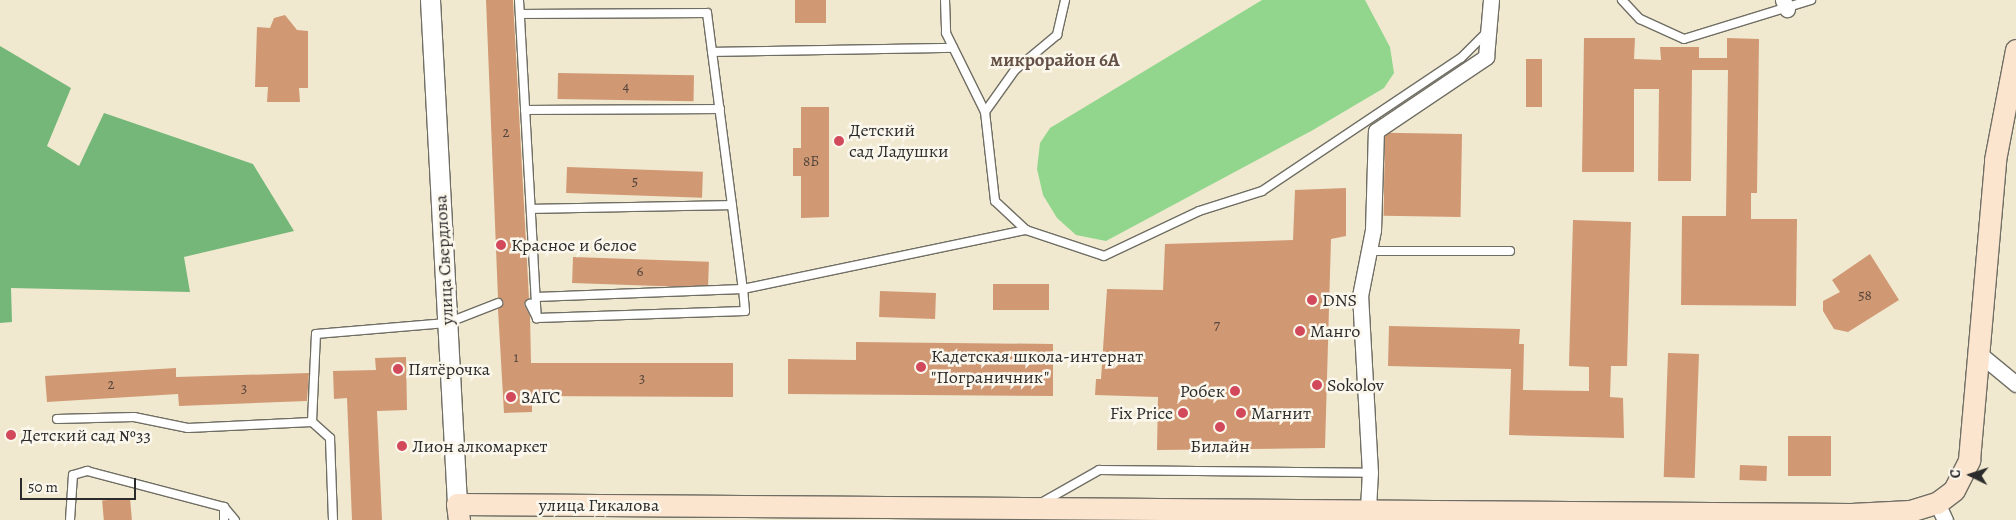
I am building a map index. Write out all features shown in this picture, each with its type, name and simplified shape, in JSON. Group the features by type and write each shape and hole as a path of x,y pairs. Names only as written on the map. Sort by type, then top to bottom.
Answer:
{"main road":[{"path":"1941,512 1968,460 1976,351 1995,160 2016,50"},
{"name":"улица Гикалова","path":"458,512 846,513 1030,509 1368,509 1429,516 1851,517 1910,511 1941,512"}],"street":[{"name":"улица Свердлова","path":"430,0 458,512"},
{"path":"1368,509 1370,473 1360,296 1369,251 1376,131 1486,57 1485,34 1491,0"},
{"path":"1976,351 2016,384"}],"lane":[{"path":"519,0 537,318"},
{"path":"945,0 946,32 985,112 995,201 1026,230 1104,256 1199,212 1262,191 1461,58 1485,34"},
{"path":"985,112 1015,70 1057,35 1065,0"},
{"path":"1622,0 1640,19 1684,39 1785,5 1811,0"},
{"path":"520,14 707,13 745,311 537,318"},
{"path":"712,52 953,48"},
{"path":"526,110 720,110"},
{"path":"531,209 732,205"},
{"path":"536,297 743,289 1026,230"},
{"path":"1369,251 1510,251"},
{"path":"312,422 316,334 448,323 498,303"},
{"path":"530,304 537,318"},
{"path":"57,419 134,417 188,428 312,422 330,438 333,520"},
{"path":"1030,509 1099,470 1370,473"},
{"path":"70,520 74,475 88,471 224,508 235,520"},
{"path":"224,508 224,520"}],"green space":[{"path":"1262,0 1365,0 1390,47 1394,73 1384,88 1313,130 1106,241 1076,235 1057,218 1043,195 1037,169 1040,143 1050,128"},
{"path":"0,46 71,88 47,146 79,166 104,113 253,164 294,231 184,257 190,292 11,288 12,322 0,323"}],"building":[{"path":"486,0 513,0 529,299 524,304 530,316 531,363 733,363 733,397 532,396 532,412 504,413 498,309 504,303 498,298"},
{"path":"795,0 826,0 826,23 795,23"},
{"path":"285,15 297,30 308,31 308,88 299,88 300,102 267,102 268,87 255,87 257,27 270,28 274,18"},
{"path":"1584,38 1635,38 1634,59 1661,60 1660,47 1699,47 1699,58 1727,58 1727,38 1759,39 1757,193 1751,193 1751,219 1797,219 1796,306 1681,305 1682,216 1726,216 1728,70 1692,70 1691,181 1658,181 1659,89 1634,89 1634,172 1582,172"},
{"path":"1526,59 1542,59 1542,107 1526,107"},
{"path":"558,73 694,75 694,101 558,99"},
{"path":"801,107 829,107 829,217 801,218 801,176 793,176 793,148 801,148"},
{"path":"1385,133 1462,134 1461,217 1384,216"},
{"path":"567,167 703,172 702,198 566,193"},
{"path":"1346,188 1346,236 1331,239 1325,448 1157,450 1158,397 1095,395 1096,379 1101,379 1107,289 1163,290 1165,244 1293,240 1295,190"},
{"path":"1573,220 1631,222 1627,366 1611,366 1610,397 1623,398 1624,438 1509,435 1511,369 1388,366 1389,326 1520,329 1519,344 1524,344 1523,390 1589,391 1589,367 1569,366"},
{"path":"1870,254 1899,300 1848,332 1834,329 1823,311 1823,301 1840,292 1832,280"},
{"path":"573,257 709,262 708,288 572,283"},
{"path":"993,284 1049,284 1049,310 993,310"},
{"path":"880,291 936,293 935,319 879,317"},
{"name":"Кадетская школа-интернат \"Пограничник\"","path":"856,342 1053,344 1053,396 788,394 788,359 856,360"},
{"path":"1668,353 1699,354 1695,478 1664,477"},
{"path":"406,357 407,410 377,411 382,520 352,520 347,398 334,399 333,371 376,370 375,358"},
{"path":"176,368 176,377 309,373 307,401 179,406 178,394 47,402 45,376"},
{"path":"1788,436 1831,436 1831,476 1788,476"},
{"path":"1740,465 1767,466 1766,481 1739,480"},
{"path":"130,498 132,520 104,520 102,500"}],"place":[{"name":"Детский сад Ладушки","path":"839,141"},
{"name":"Красное и белое","path":"501,245"},
{"name":"DNS","path":"1312,300"},
{"name":"Манго","path":"1300,331"},
{"name":"Кадетская школа-интернат \"Пограничник\"","path":"921,367"},
{"name":"Пятёрочка","path":"398,369"},
{"name":"Sokolov","path":"1317,385"},
{"name":"Робек","path":"1235,391"},
{"name":"ЗАГС","path":"511,397"},
{"name":"Fix Price","path":"1183,413"},
{"name":"Магнит","path":"1241,413"},
{"name":"Билайн","path":"1220,427"},
{"name":"Детский сад №33","path":"11,435"},
{"name":"Лион алкомаркет","path":"402,446"}],"district":[{"name":"микрорайон 6А","path":"1055,61"}]}
